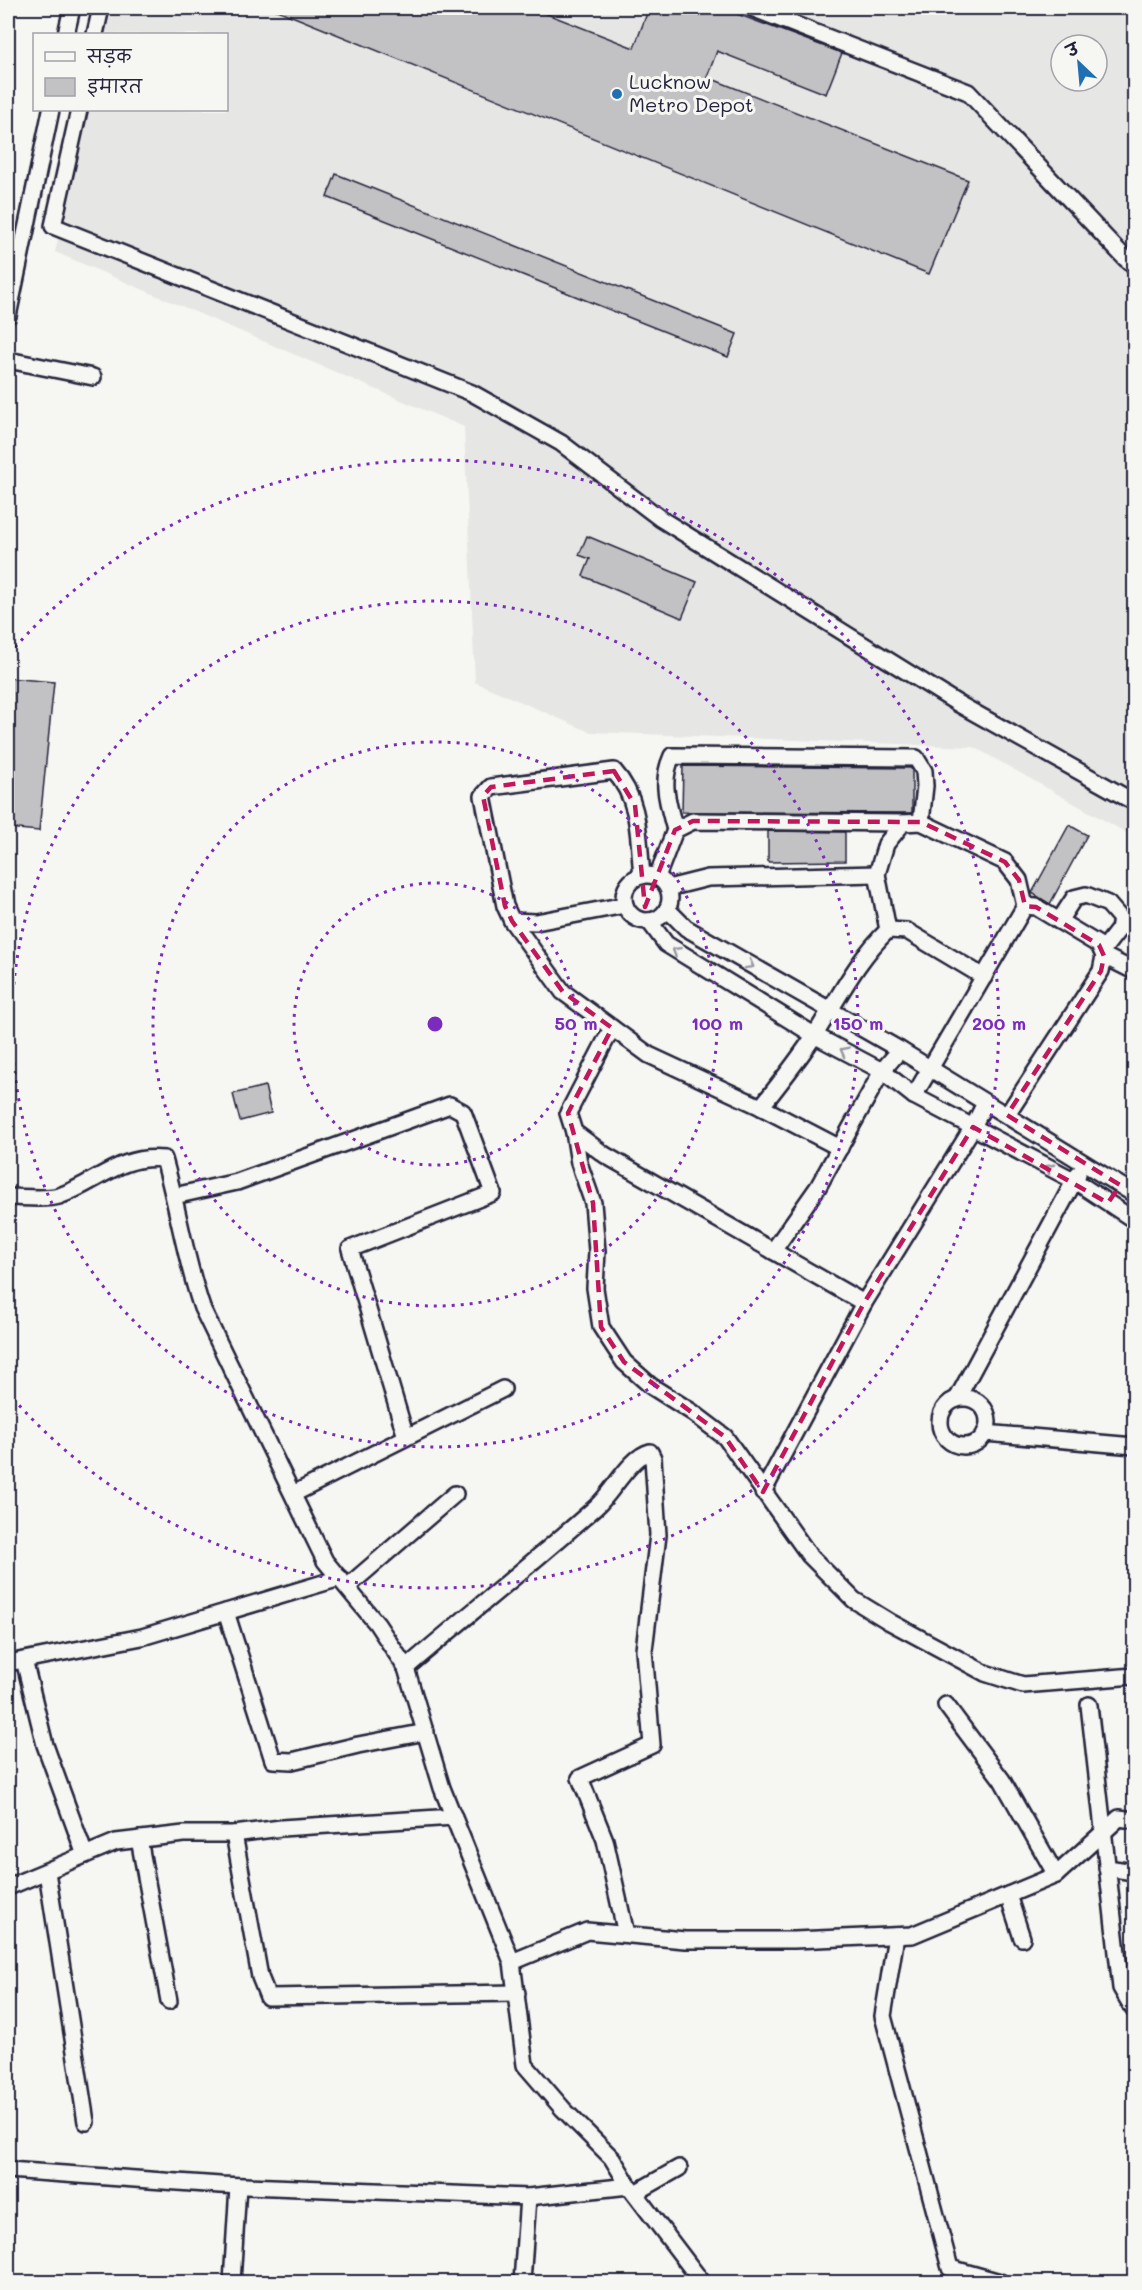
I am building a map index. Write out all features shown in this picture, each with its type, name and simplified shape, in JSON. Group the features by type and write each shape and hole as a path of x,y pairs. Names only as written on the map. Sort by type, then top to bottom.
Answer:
{"street":[{"path":"66,33 72,8"},
{"path":"95,33 101,8"},
{"path":"752,8 968,92 1134,265"},
{"path":"8,316 51,111"},
{"path":"79,111 53,226 472,393 561,443 661,519 957,704 1134,802"},
{"path":"8,360 93,377"},
{"path":"656,880 675,830 666,795 665,771 672,756 916,758 924,771 926,786 921,822"},
{"path":"840,1148 761,1107 649,1055 563,992 512,921 505,906 483,796 491,787 614,771 623,781 634,805 656,880 670,902 663,915 649,921 634,917 625,905 626,890 635,879 656,880 878,874"},
{"path":"675,830 693,820 921,822 1005,862 1019,880 1025,906 914,1096"},
{"path":"888,930 878,874 886,844 903,823"},
{"path":"1006,1115 1101,971 1103,954 1119,929 1121,919 1108,904 1086,895 1074,898 1059,921"},
{"path":"512,921 536,922 625,905"},
{"path":"1025,906 1036,907 1099,945 1103,954 1134,971"},
{"path":"667,909 686,928 900,1050 1134,1194"},
{"path":"649,921 666,944 814,1035 882,1071 914,1096 1075,1181 1134,1220"},
{"path":"761,1107 814,1035 873,945 888,930 907,931 984,977"},
{"path":"612,1028 568,1113 579,1163 593,1203 597,1251 595,1288 601,1327 624,1362 651,1386 692,1412 725,1437 809,1555 854,1600 985,1673 1023,1685 1134,1676"},
{"path":"773,1251 818,1187 882,1071 900,1050"},
{"path":"763,1492 864,1304 986,1103"},
{"path":"174,1196 237,1182 450,1105 463,1112 493,1193 350,1249 406,1437"},
{"path":"574,1132 605,1155 864,1304"},
{"path":"8,1197 58,1196 130,1161 150,1158 164,1159 189,1270 202,1308 325,1561 377,1624 406,1668 442,1788 512,1962 525,2065 563,2109 612,2158 632,2189 702,2283"},
{"path":"957,1399 973,1400 985,1410 988,1418 985,1433 974,1444 959,1446 945,1437 940,1415 944,1408 957,1399 1084,1162"},
{"path":"1108,1203 1120,1185"},
{"path":"293,1494 503,1389"},
{"path":"985,1433 1134,1446"},
{"path":"406,1668 599,1505 636,1460 644,1453 650,1452 658,1535 644,1650 652,1744 580,1778 605,1840 626,1934"},
{"path":"8,1663 142,1637 226,1612 344,1583 455,1494"},
{"path":"226,1612 273,1760 292,1761 426,1732"},
{"path":"24,1660 45,1745 85,1855"},
{"path":"946,1705 1002,1780 1056,1875"},
{"path":"1089,1705 1120,1988 1134,2010"},
{"path":"8,1887 116,1842 184,1834 234,1834 281,1828 454,1817"},
{"path":"512,1962 587,1931 685,1940 794,1940 912,1935 1056,1875 1119,1818 1134,1820"},
{"path":"234,1834 260,1977 268,1997 517,1993"},
{"path":"140,1839 169,2001"},
{"path":"1107,1868 1134,1872"},
{"path":"47,1872 86,2122"},
{"path":"1008,1895 1022,1938"},
{"path":"896,1936 883,2016 951,2275 1000,2283"},
{"path":"8,2170 238,2186 528,2197 632,2189 679,2168"},
{"path":"232,2283 238,2186"},
{"path":"522,2283 528,2197"}],"highlighted area":[{"path":"614,771 635,805 645,907 675,830 693,821 921,822 1005,862 1019,880 1025,906 1036,907 1099,945 1104,956 1101,971 1007,1115 1120,1185 1108,1203 973,1127 864,1303 763,1492 725,1437 624,1362 601,1327 593,1203 568,1113 612,1028 563,992 512,921 505,906 483,796 491,787"}],"shaded area":[{"path":"111,8 1134,8 1134,837 974,747 590,732 475,682 464,427 55,252 88,111 228,111 228,33 105,33"}],"building":[{"name":"Lucknow Metro Depot","path":"272,8 532,8 634,48 649,8 721,8 842,53 826,94 717,51 707,77 968,180 929,274"},
{"path":"336,174 737,334 728,357 327,197"},
{"path":"587,536 697,582 682,618 583,576 590,559 579,555"},
{"path":"8,678 54,682 39,831 8,828"},
{"path":"683,766 911,768 912,813 682,812"},
{"path":"1069,825 1087,835 1050,904 1032,893"},
{"path":"768,831 845,832 845,861 768,862"},
{"path":"265,1086 271,1113 240,1121 233,1094"}],"place":[{"name":"Lucknow Metro Depot","path":"617,94"}]}
